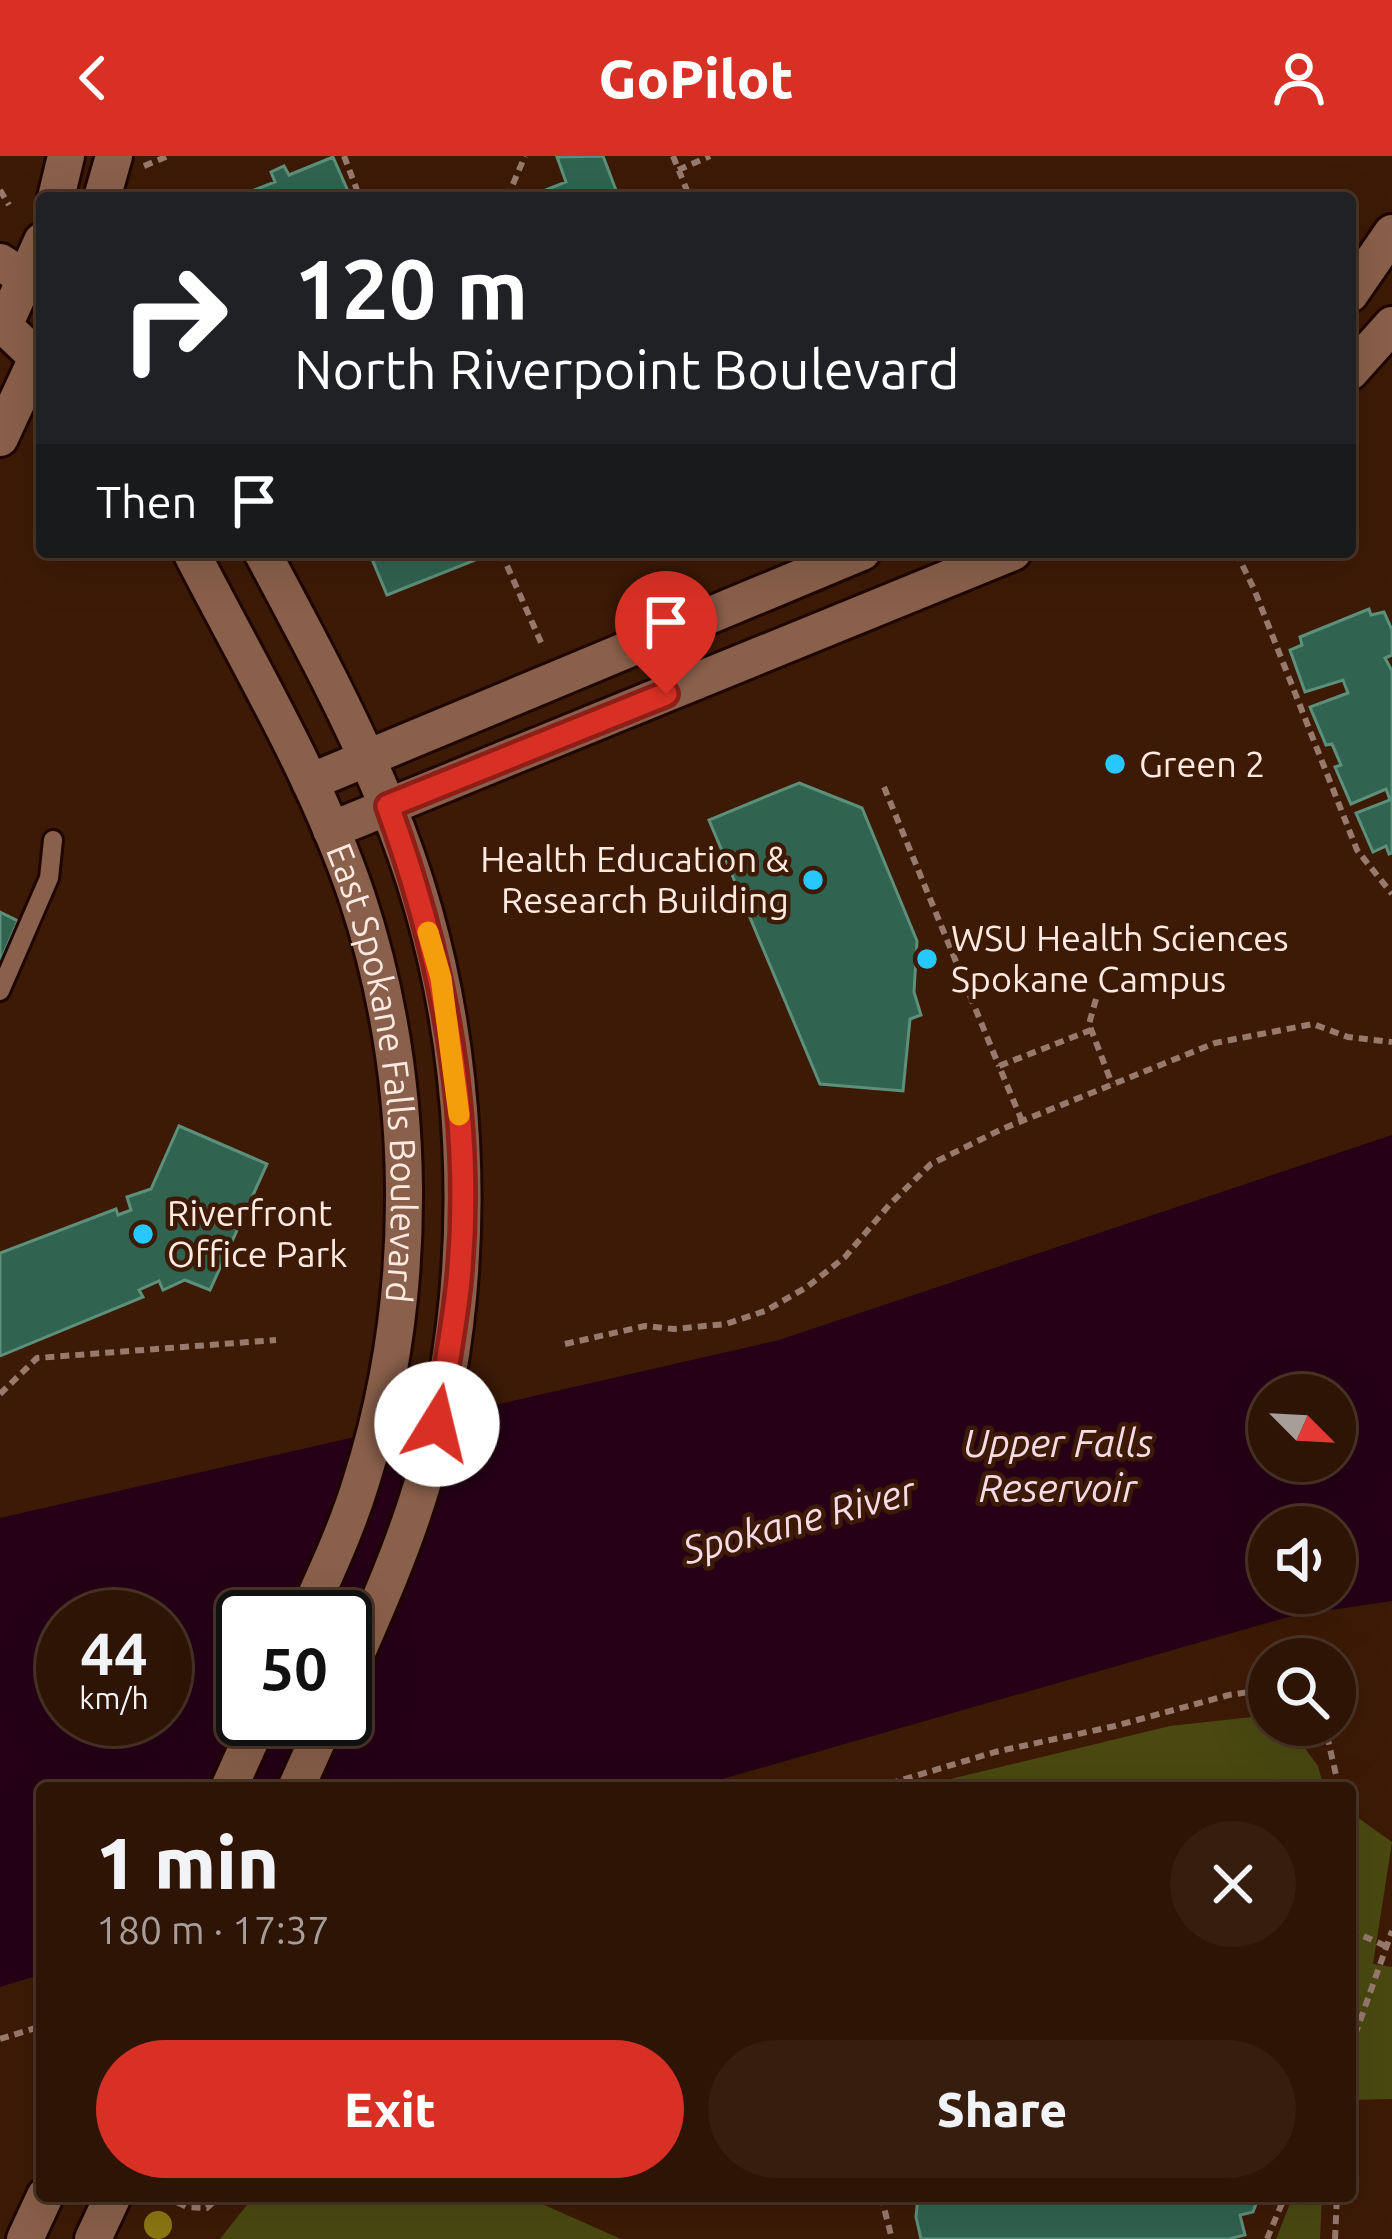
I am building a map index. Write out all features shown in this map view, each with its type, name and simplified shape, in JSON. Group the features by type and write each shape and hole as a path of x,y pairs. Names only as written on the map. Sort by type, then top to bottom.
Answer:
{"main road":[{"path":"57,192 66,156"},
{"path":"106,192 125,163"},
{"path":"1356,285 1392,232"},
{"path":"23,276 1,328 36,353"},
{"path":"1356,365 1392,325"},
{"path":"0,438 36,364"},
{"name":"East Spokane Falls Boulevard","path":"194,558 331,830 357,898 393,1050 402,1147 399,1285 386,1387 362,1482 317,1590"},
{"name":"East Spokane Falls Boulevard","path":"265,558 388,806 428,932 450,1037 462,1169 460,1272 423,1483 372,1618"},
{"path":"310,782 847,558"},
{"path":"331,830 998,558"},
{"path":"747,598 788,644"},
{"path":"232,1782 248,1746"},
{"path":"299,1782 315,1746"},
{"path":"25,2239 42,2202"},
{"path":"93,2239 110,2202"}],"lane":[{"path":"0,991 49,878 53,840"}],"path":[{"path":"125,163 168,156"},
{"path":"344,156 358,192"},
{"path":"510,192 525,156"},
{"path":"673,156 687,192"},
{"path":"678,170 710,156"},
{"path":"0,190 9,205"},
{"path":"504,558 543,647"},
{"path":"1238,558 1357,850 1392,894"},
{"path":"884,787 1022,1121"},
{"path":"1096,999 1088,1024 1112,1084"},
{"path":"565,1344 645,1327 726,1324 765,1311 807,1287 845,1257 931,1164 1022,1121 1215,1043 1313,1024 1348,1037 1392,1042"},
{"path":"999,1066 1091,1030"},
{"path":"0,1394 37,1358 276,1340"},
{"path":"895,1782 995,1752 1248,1692"},
{"path":"1329,1746 1338,1782"},
{"path":"1356,2034 1390,1948 1392,1931"},
{"path":"1356,1933 1390,1948"},
{"path":"0,2039 36,2028"},
{"path":"177,2202 207,2208 213,2202"},
{"path":"882,2202 892,2239"},
{"path":"1267,2239 1282,2202"},
{"path":"1335,2239 1337,2202"}],"shaded area":[{"path":"1248,1717 1248,1746 1303,1746 1322,1782 938,1782 1170,1726"},
{"path":"1356,1816 1392,1842 1373,1964 1392,1967 1392,2099 1356,2100"},
{"path":"249,2202 538,2202 621,2239 220,2239"},
{"path":"1291,2202 1322,2202 1320,2239 1276,2239"}],"water":[{"name":"Upper Falls Reservoir","path":"1392,1135 1392,1601 1356,1606 1356,1506 1248,1506 1248,1614 1302,1614 712,1782 36,1782 36,1976 0,1987 0,1518 779,1340"}],"building":[{"path":"603,156 617,192 543,192 566,182 557,157"},
{"path":"333,157 348,192 249,192 275,182 271,172 284,166 289,175"},
{"path":"372,558 480,558 387,595"},
{"path":"1369,609 1371,615 1384,612 1392,630 1392,655 1385,658 1392,671 1392,853 1389,854 1386,846 1373,852 1356,813 1390,800 1386,789 1351,804 1335,767 1341,765 1332,744 1326,745 1310,707 1348,693 1343,680 1305,692 1290,650 1302,645 1300,637"},
{"name":"Health Education & Research Building","path":"799,783 862,808 917,941 914,992 921,1015 910,1019 903,1091 820,1084 709,820"},
{"path":"0,912 18,921 0,962"},
{"name":"Riverfront Office Park","path":"179,1126 267,1164 210,1290 185,1280 163,1290 159,1281 139,1290 143,1297 0,1356 0,1253 116,1209 118,1215 131,1210 127,1197 151,1189"},
{"path":"917,2202 1257,2202 1253,2212 1240,2215 1245,2235 1229,2239 921,2239"}],"slow traffic":[{"path":"428,932 441,978 459,1115"}],"place":[{"name":"Green 2","path":"1115,764"},
{"name":"Health Education & Research Building","path":"813,880"},
{"name":"WSU Health Sciences Spokane Campus","path":"927,959"},
{"name":"Riverfront Office Park","path":"143,1234"}],"route":[{"path":"437,1424 460,1272 458,1100 441,978 388,806 666,694"}],"water label":[{"name":"Spokane River","path":"799,1520"}]}
